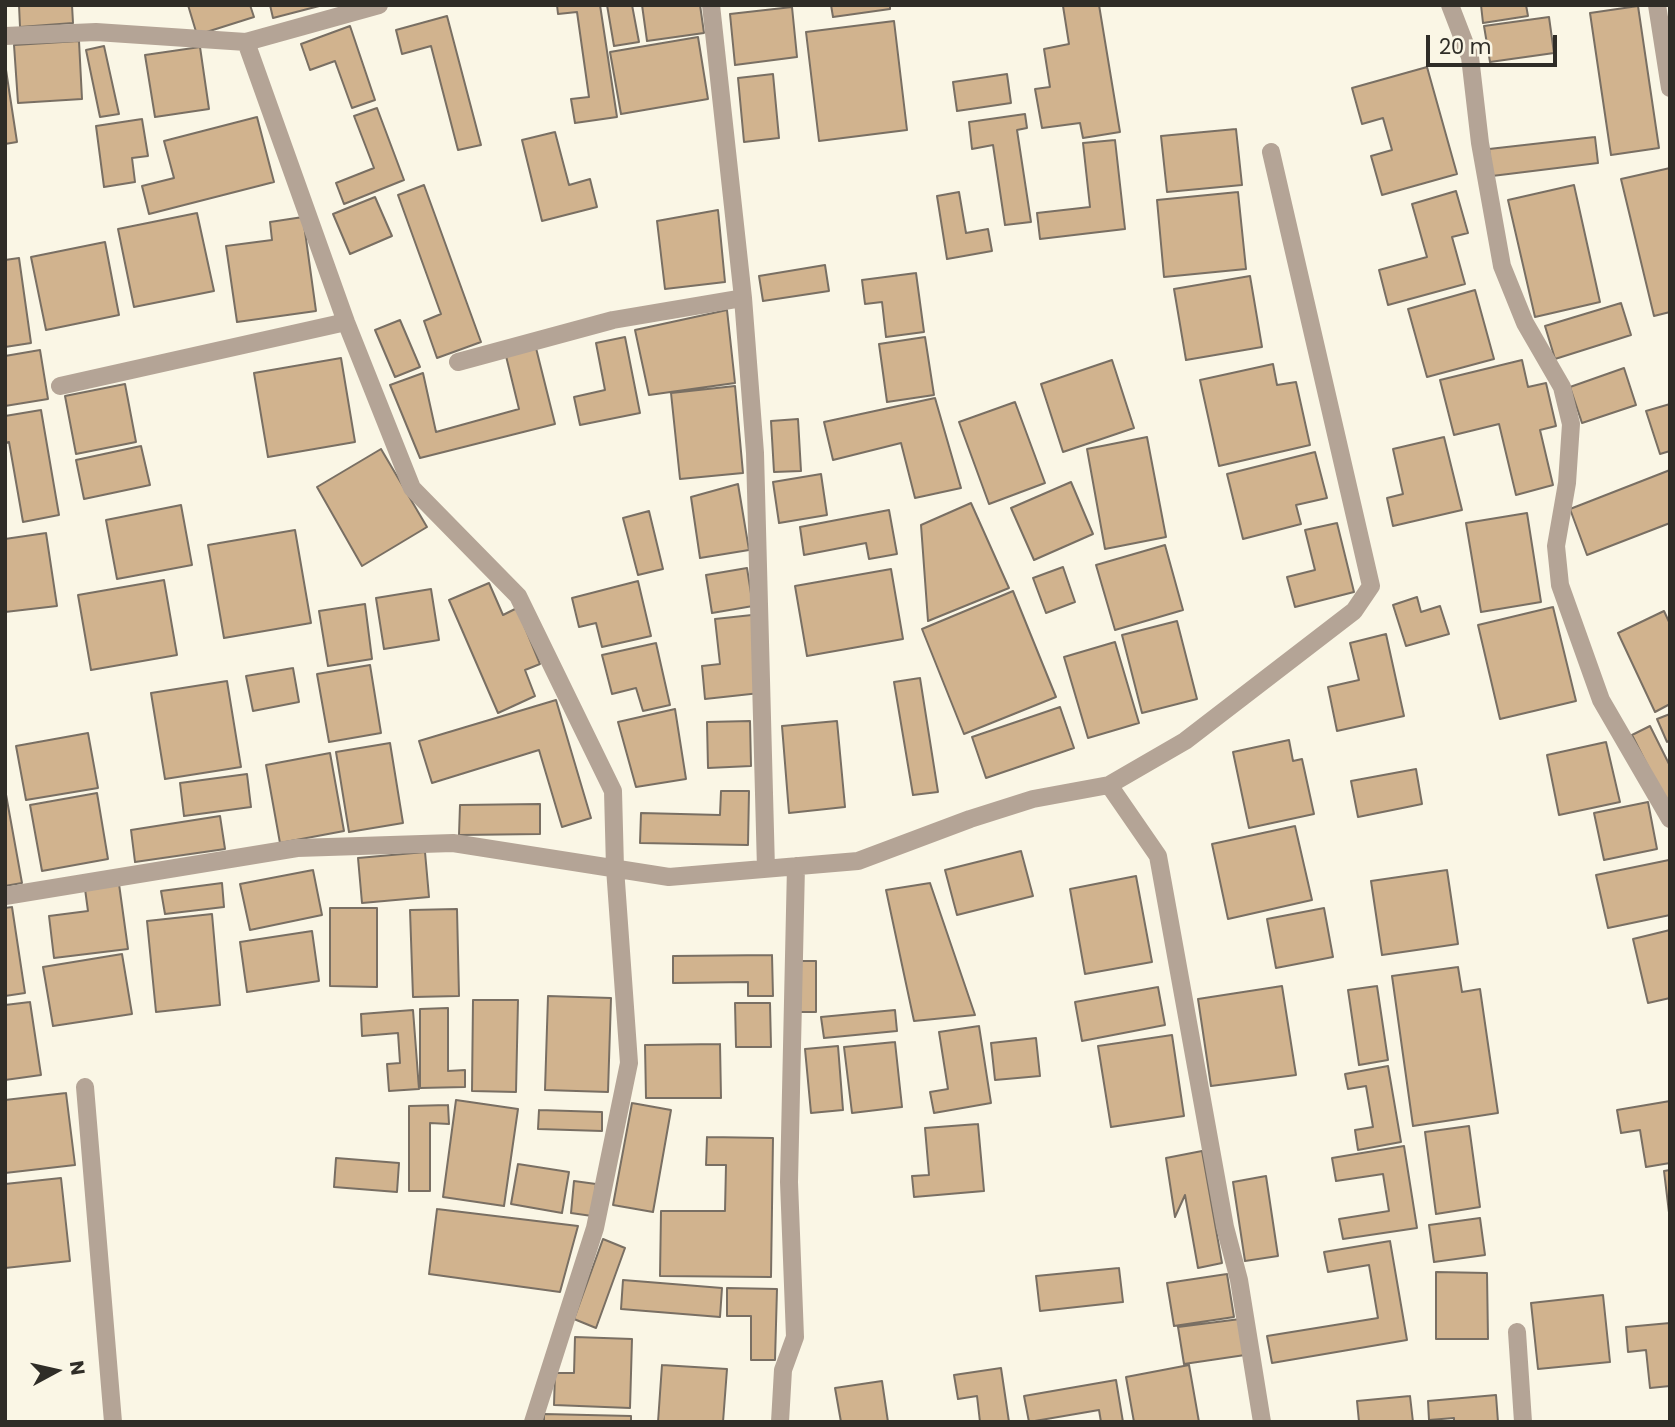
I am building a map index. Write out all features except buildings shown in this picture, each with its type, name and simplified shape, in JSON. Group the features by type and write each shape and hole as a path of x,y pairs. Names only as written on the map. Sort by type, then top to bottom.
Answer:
{"street":[{"path":"5,36 96,32 246,42 379,5"},
{"path":"711,5 743,298 755,453 766,869"},
{"path":"1450,5 1470,57 1480,144 1502,266 1525,323 1562,387 1571,424 1567,483 1556,546 1560,584 1601,700 1670,819"},
{"path":"1657,5 1670,88"},
{"path":"246,42 346,322 412,488 518,596 613,790 615,868 629,1063 595,1228 533,1422"},
{"path":"5,896 297,848 453,843 669,877 858,861 970,819 1033,799 1109,785 1185,741 1354,611 1371,586 1271,152"},
{"path":"458,362 613,320 743,298"},
{"path":"60,386 346,322"},
{"path":"1109,785 1158,856 1225,1227 1239,1280 1262,1422"},
{"path":"780,1422 783,1370 795,1337 789,1182 796,866"},
{"path":"85,1087 113,1422"},
{"path":"1517,1332 1523,1422"}]}
